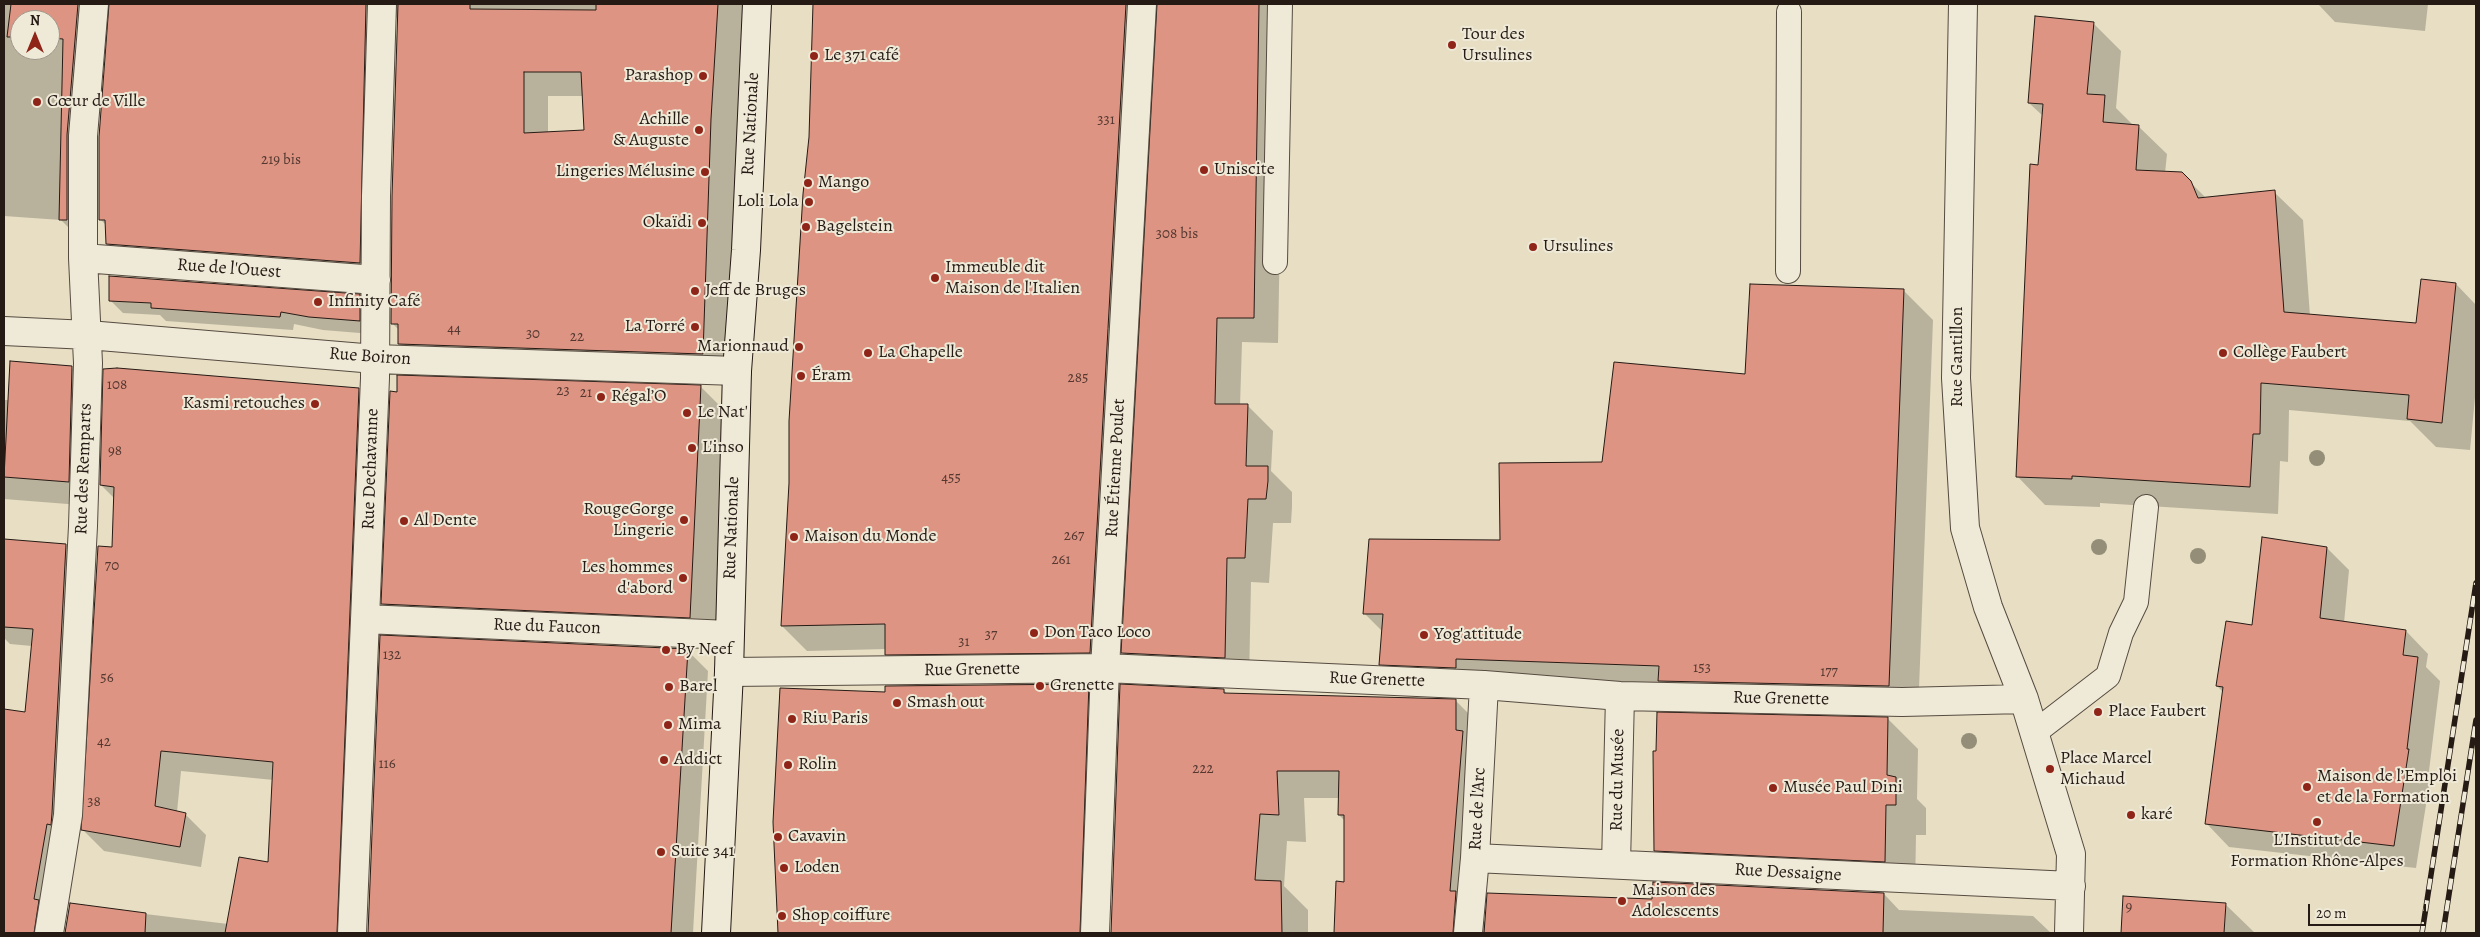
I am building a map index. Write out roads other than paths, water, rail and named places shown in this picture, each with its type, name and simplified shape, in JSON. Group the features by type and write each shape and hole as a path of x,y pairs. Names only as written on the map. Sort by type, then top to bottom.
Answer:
{"street":[{"name":"Rue des Remparts","path":"49,933 68,814 83,526 88,335 83,258 84,136 94,4"},
{"name":"Rue Dechavanne","path":"352,933 375,359 382,4"},
{"name":"Rue Nationale","path":"716,933 728,672 737,371 746,250 757,4"},
{"name":"Rue Étienne Poulet","path":"1094,933 1105,668 1142,4"},
{"name":"Rue Gantillon","path":"1963,4 1956,378 1965,528 1988,607 2024,699 2071,854 2070,933"},
{"name":"Rue de l'Ouest","path":"83,258 376,280"},
{"name":"Rue Boiron","path":"4,331 88,335 375,359 737,371"},
{"name":"Rue du Faucon","path":"365,619 729,635"},
{"name":"Rue Grenette","path":"728,672 1105,668 1484,685 1620,696 1902,702 2024,699"},
{"name":"Rue de l'Arc","path":"1468,933 1475,858 1484,685"},
{"name":"Rue du Musée","path":"1616,864 1620,696"},
{"name":"Rue Dessaigne","path":"1475,858 2071,886"}],"lane":[{"path":"1275,262 1280,4"},
{"path":"1788,271 1790,12"},
{"path":"2034,733 2108,676 2121,633 2136,602 2146,507"}],"railway":[{"path":"2422,933 2476,583"},
{"path":"2443,933 2476,720"}],"place":[{"name":"Tour des Ursulines","path":"1452,45"},
{"name":"Le 371 café","path":"814,56"},
{"name":"Parashop","path":"703,76"},
{"name":"Cœur de Ville","path":"37,102"},
{"name":"Achille & Auguste","path":"699,130"},
{"name":"Uniscite","path":"1204,170"},
{"name":"Lingeries Mélusine","path":"705,172"},
{"name":"Mango","path":"808,183"},
{"name":"Loli Lola","path":"809,202"},
{"name":"Okaïdi","path":"702,223"},
{"name":"Bagelstein","path":"806,227"},
{"name":"Ursulines","path":"1533,247"},
{"name":"Immeuble dit Maison de l'Italien","path":"935,278"},
{"name":"Jeff de Bruges","path":"695,291"},
{"name":"Infinity Café","path":"318,302"},
{"name":"La Torré","path":"695,327"},
{"name":"Marionnaud","path":"799,347"},
{"name":"La Chapelle","path":"868,353"},
{"name":"Collège Faubert","path":"2223,353"},
{"name":"Éram","path":"801,376"},
{"name":"Régal’O","path":"601,397"},
{"name":"Kasmi retouches","path":"315,404"},
{"name":"Le Nat'","path":"687,413"},
{"name":"L'inso","path":"692,448"},
{"name":"RougeGorge Lingerie","path":"684,520"},
{"name":"Al Dente","path":"404,521"},
{"name":"Maison du Monde","path":"794,537"},
{"name":"Les hommes d'abord","path":"683,578"},
{"name":"Don Taco Loco","path":"1034,633"},
{"name":"Yog'attitude","path":"1424,635"},
{"name":"By Neef","path":"666,650"},
{"name":"Grenette","path":"1040,686"},
{"name":"Barel","path":"669,687"},
{"name":"Smash out","path":"897,703"},
{"name":"Place Faubert","path":"2098,712"},
{"name":"Riu Paris","path":"792,719"},
{"name":"Mima","path":"668,725"},
{"name":"Addict","path":"664,760"},
{"name":"Rolin","path":"788,765"},
{"name":"Place Marcel Michaud","path":"2050,769"},
{"name":"Maison de l’Emploi et de la Formation","path":"2307,787"},
{"name":"Musée Paul Dini","path":"1773,788"},
{"name":"karé","path":"2131,815"},
{"name":"L'Institut de Formation Rhône-Alpes","path":"2317,822"},
{"name":"Cavavin","path":"778,837"},
{"name":"Suite 341","path":"661,852"},
{"name":"Loden","path":"784,868"},
{"name":"Maison des Adolescents","path":"1622,901"},
{"name":"Shop coiffure","path":"782,916"}]}
